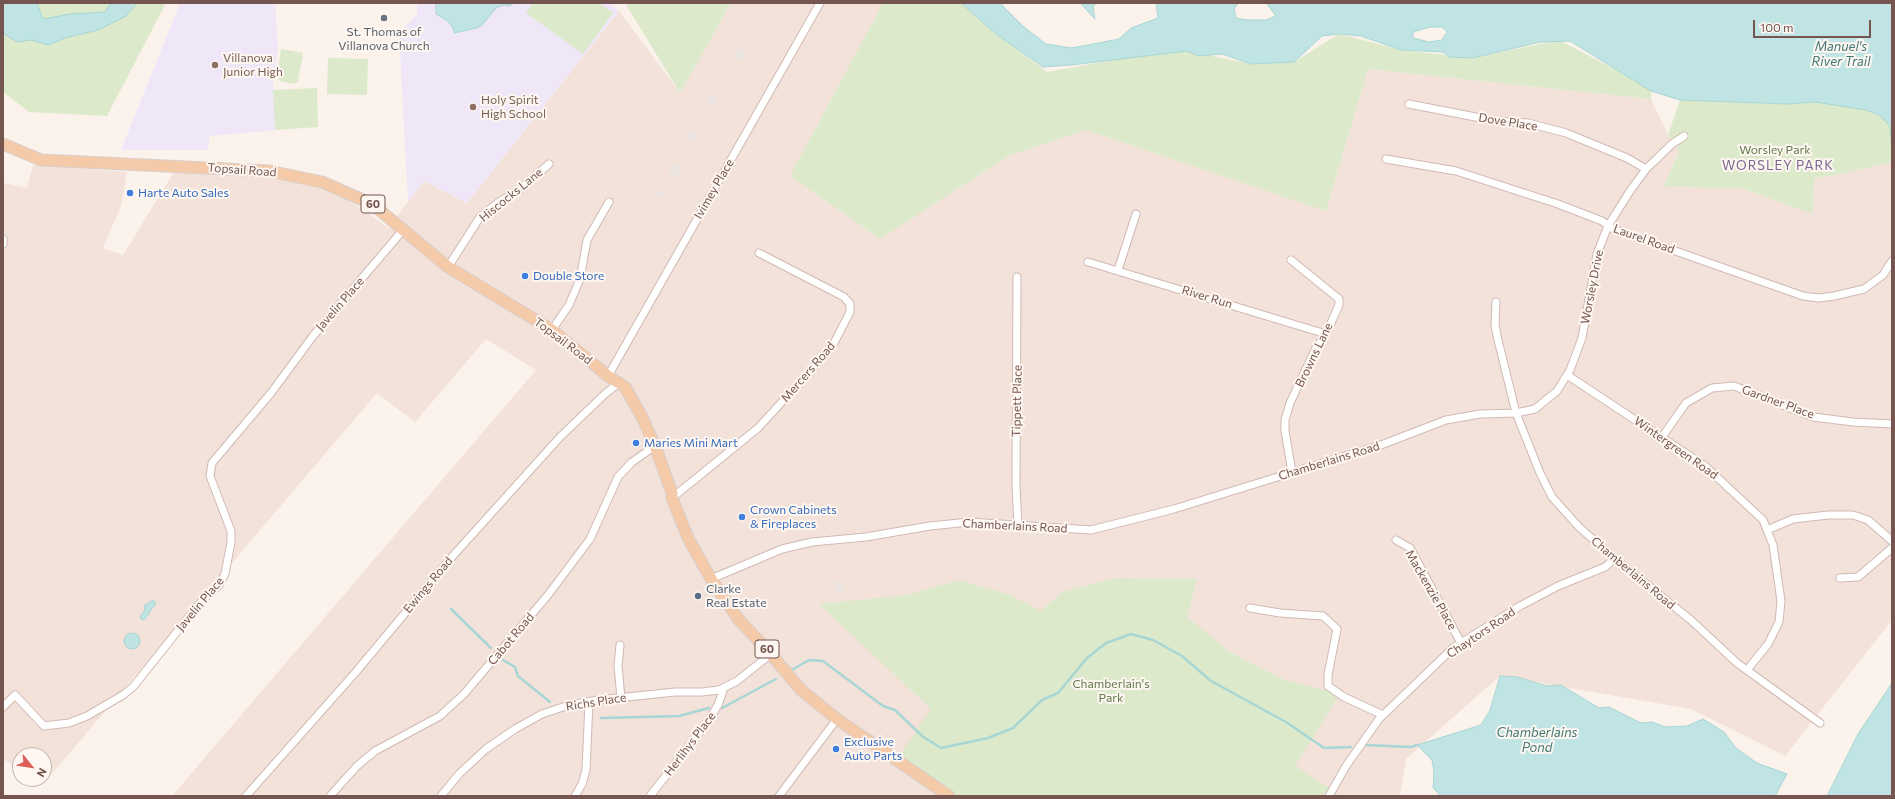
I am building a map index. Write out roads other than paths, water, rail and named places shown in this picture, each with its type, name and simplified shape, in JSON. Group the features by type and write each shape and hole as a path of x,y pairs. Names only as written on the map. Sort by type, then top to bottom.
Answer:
{"main road":[{"name":"Topsail Road","path":"3,144 41,160 269,171 322,182 372,204 448,267 552,330 608,376 625,387 642,416 655,446 672,493 672,498 688,538 711,579 739,620 771,654 801,690 837,719 949,796"}],"street":[{"name":"Ivimey Place","path":"608,376 820,3"},
{"name":"Dove Place","path":"1409,104 1496,121 1528,123 1566,133 1627,158 1646,169"},
{"name":"Worsley Drive","path":"1516,413 1536,409 1557,391 1567,375 1582,338 1591,296 1597,254 1608,226 1646,169 1672,144 1684,136"},
{"name":"Laurel Road","path":"1386,159 1440,168 1464,174 1568,207 1602,221 1608,226 1808,297 1834,296 1864,289 1883,275 1892,262"},
{"name":"Hiscocks Lane","path":"448,267 480,217 519,190 550,164"},
{"path":"552,330 569,305 580,279 587,240 609,202"},
{"path":"1118,270 1136,214"},
{"name":"Javelin Place","path":"3,707 15,695 44,726 69,723 87,716 123,695 133,687 200,603 219,585 225,574 231,542 231,531 210,476 212,464 271,393 313,336 404,230"},
{"path":"3,239 3,244"},
{"name":"Mercers Road","path":"672,498 758,428 816,365 834,343 850,312 850,304 844,297 759,253"},
{"name":"Browns Lane","path":"1291,260 1339,299 1339,305 1326,334 1316,348 1290,403 1285,420 1292,472"},
{"name":"River Run","path":"1088,262 1326,334"},
{"name":"Tippett Place","path":"1017,277 1016,487 1018,525"},
{"path":"1496,302 1495,325 1516,413"},
{"name":"Wintergreen Road","path":"1567,375 1706,466 1763,520 1773,545 1781,601 1779,622 1768,644 1747,670"},
{"name":"Ewings Road","path":"246,796 355,673 451,558 560,437 619,383"},
{"name":"Gardner Place","path":"1662,436 1686,403 1712,388 1734,386 1813,416 1854,422 1892,424"},
{"name":"Chamberlains Road","path":"711,579 782,549 812,542 866,537 930,526 970,522 1091,530 1174,509 1381,445 1446,420 1480,414 1516,413 1540,473 1552,497 1584,532 1692,621 1747,670 1820,723"},
{"name":"Cabot Road","path":"330,796 368,756 386,744 440,716 464,694 548,595 590,538 618,477 632,462 655,446"},
{"path":"1767,530 1793,519 1828,515 1854,515 1868,520 1892,541"},
{"name":"Mackenzie Place","path":"1396,540 1410,548 1461,644"},
{"path":"1840,578 1858,577 1892,548"},
{"name":"Chaytors Road","path":"1329,796 1346,766 1383,715 1453,648 1520,606 1558,586 1605,567 1615,558"},
{"path":"1250,608 1280,613 1323,616 1338,629 1328,675 1328,686 1344,697 1383,715"},
{"path":"620,645 618,666 620,698"},
{"name":"Richs Place","path":"441,796 468,765 506,735 551,710 589,702 620,698 675,692 702,692 724,688 737,681 771,654"},
{"name":"Herlihys Place","path":"650,796 707,723 718,705 724,688"},
{"path":"575,796 582,784 586,770 589,702"},
{"path":"779,796 837,719"}],"water":[{"path":"3,3 37,3 43,19 70,14 105,12 111,3 137,3 126,16 98,30 65,38 49,45 31,40 17,42 3,33"},
{"path":"436,3 514,3 509,6 504,5 497,7 482,25 477,28 454,33 453,28 448,21 436,14"},
{"name":"Manuel's River Trail","path":"961,3 1000,3 1023,26 1046,44 1072,48 1119,39 1131,28 1158,18 1156,3 1238,3 1234,9 1236,18 1247,20 1266,20 1276,16 1266,3 1892,3 1892,148 1890,126 1879,115 1866,110 1815,102 1788,104 1680,100 1651,91 1570,41 1540,42 1473,58 1449,57 1443,52 1401,50 1361,36 1339,34 1322,36 1294,62 1251,64 1222,54 1199,56 1187,51 1043,67 996,34","holes":["1430,27 1442,27 1447,32 1442,40 1429,42 1413,38 1413,32"]},
{"path":"1080,3 1096,3 1093,7 1095,19"},
{"path":"153,600 156,603 145,619 142,620 140,617 145,610 144,606"},
{"path":"132,633 139,638 140,641 135,648 132,649 125,644 124,641 129,634"},
{"name":"Chamberlains Pond","path":"1500,676 1517,677 1547,686 1561,685 1599,708 1609,707 1641,723 1652,722 1665,727 1687,726 1703,719 1724,732 1736,748 1757,763 1787,774 1775,796 1439,796 1433,788 1434,772 1432,760 1417,745 1481,725 1490,710"},
{"path":"1892,683 1892,796 1827,796 1858,734"}],"waterway":[{"path":"451,609 491,648"},
{"path":"790,671 809,660 823,661 883,706 895,710 922,736 941,748 988,738 1013,728 1042,700 1058,693 1087,658 1106,643 1131,634 1153,640 1182,656 1211,681 1286,722 1324,748 1351,747"},
{"path":"503,660 515,667 518,676 550,702"},
{"path":"722,708 776,679"},
{"path":"601,718 679,716 709,708"},
{"path":"1365,745 1411,747 1417,745"}],"place":[{"name":"St. Thomas of Villanova Church","path":"384,18"},
{"name":"Villanova Junior High","path":"215,65"},
{"name":"Holy Spirit High School","path":"473,107"},
{"name":"Harte Auto Sales","path":"130,193"},
{"name":"Double Store","path":"525,276"},
{"name":"Maries Mini Mart","path":"636,443"},
{"name":"Crown Cabinets & Fireplaces","path":"742,517"},
{"name":"Clarke Real Estate","path":"698,596"},
{"name":"Exclusive Auto Parts","path":"836,749"}],"district":[{"name":"WORSLEY PARK","path":"1778,166"}],"park label":[{"name":"Worsley Park","path":"1775,150"},
{"name":"Chamberlain's Park","path":"1111,691"}]}
